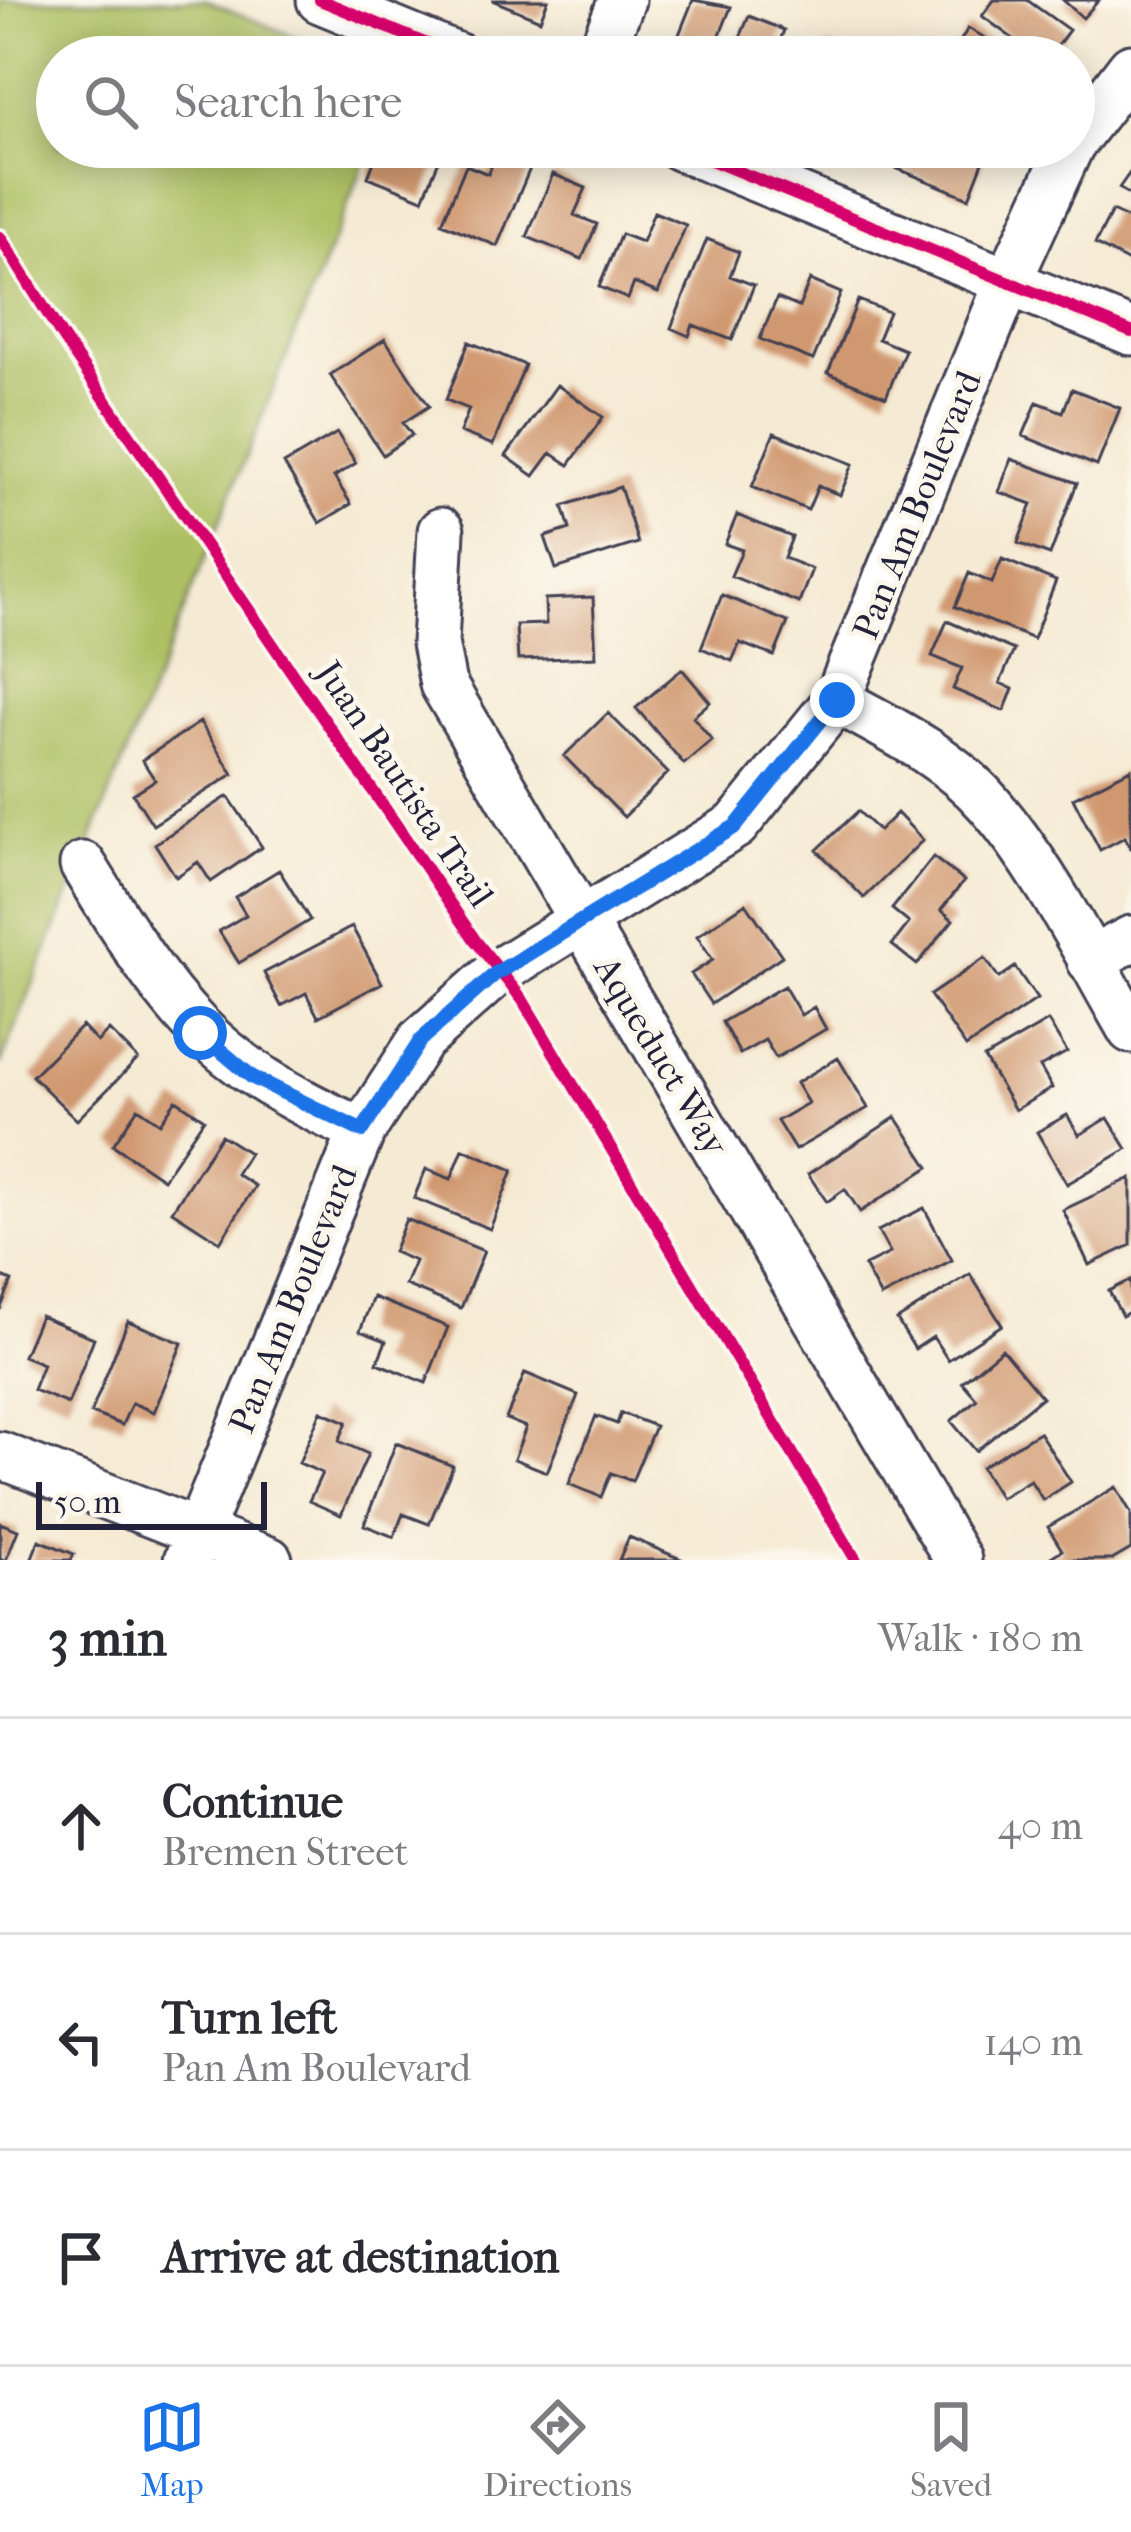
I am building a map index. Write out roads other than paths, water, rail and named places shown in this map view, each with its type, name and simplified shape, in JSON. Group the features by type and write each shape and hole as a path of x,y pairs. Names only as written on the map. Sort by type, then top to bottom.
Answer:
{"street":[{"path":"320,0 408,36"},
{"path":"607,36 622,0"},
{"name":"Pan Am Boulevard","path":"1095,114 1131,67"},
{"path":"730,168 1131,332"},
{"name":"Pan Am Boulevard","path":"192,1546 362,1131 421,1040 495,974 736,826 837,700 1008,282 1061,168"},
{"name":"Aqueduct Way","path":"441,531 435,643 443,684 958,1560"},
{"path":"837,700 949,767 988,802 1131,1030"},
{"path":"82,865 164,994 200,1033 252,1077 362,1131"},
{"path":"1090,960 1131,939"},
{"path":"0,1455 192,1546 269,1560"}]}
